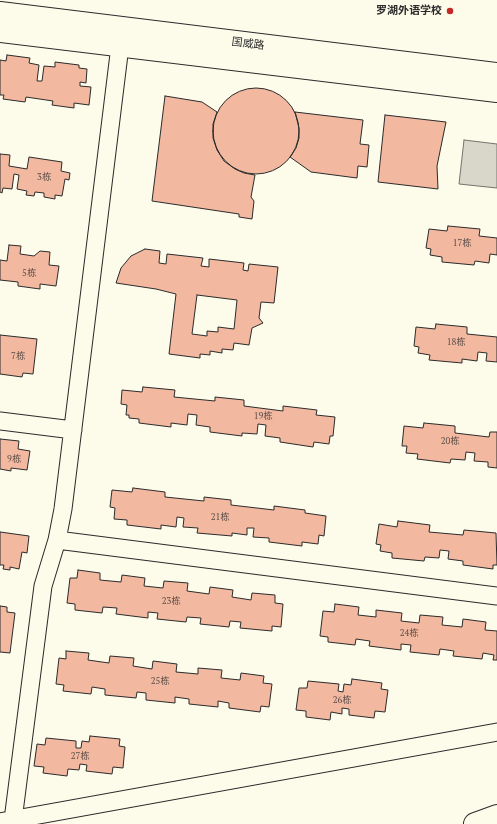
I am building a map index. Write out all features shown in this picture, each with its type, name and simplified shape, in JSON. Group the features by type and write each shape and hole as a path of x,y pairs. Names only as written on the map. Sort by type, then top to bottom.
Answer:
{"street":[{"name":"国威路","path":"0,13 497,74"},
{"name":"国威路","path":"0,31 497,92"},
{"path":"120,46 63,509 57,540 43,586 6,821 497,732"},
{"path":"0,421 72,430"},
{"path":"57,540 497,596"},
{"path":"475,824 497,816"}],"shaded area":[{"path":"464,140 497,144 497,188 459,184"}],"building":[{"path":"7,55 30,58 29,63 39,65 37,81 42,81 44,66 55,67 55,62 79,65 79,68 87,69 86,83 80,82 80,86 91,87 89,105 74,103 74,108 52,105 53,101 26,97 25,102 3,99 4,95 0,95 0,60 6,61"},
{"path":"256,88 273,91 287,100 296,114 299,131 296,148 287,162 273,171 256,174 239,171 225,162 216,148 213,131 216,114 225,100 239,91"},
{"path":"165,96 202,102 217,112 213,124 213,138 217,150 224,161 235,169 244,173 255,175 251,197 254,201 252,219 239,217 239,214 152,201"},
{"path":"295,112 363,120 360,144 369,145 367,167 358,166 357,178 311,172 290,157 296,148 299,138 299,128"},
{"path":"385,115 446,122 437,166 438,189 378,182"},
{"path":"0,154 10,155 9,166 27,169 29,157 62,162 61,171 70,173 69,180 65,179 62,196 55,195 55,199 44,197 44,193 35,192 34,196 26,195 27,191 17,189 19,175 14,174 12,189 3,188 2,193 0,192"},
{"path":"448,226 480,229 479,236 497,238 497,255 490,254 489,263 475,261 474,265 442,262 442,257 430,255 431,249 426,248 429,229 447,231"},
{"path":"9,245 21,246 20,254 34,256 40,251 50,252 49,265 59,266 56,286 40,284 40,289 18,286 18,282 0,280 0,260 7,261"},
{"path":"145,249 160,251 159,263 166,264 167,254 203,258 201,266 209,267 209,259 244,263 243,270 248,271 249,264 278,267 274,303 261,302 259,318 263,323 252,328 249,345 234,343 233,350 222,349 222,353 210,351 210,355 200,354 200,358 169,354 176,294 156,289 116,283 121,268 131,256","holes":["197,295 237,300 234,329 218,327 218,332 207,331 207,336 192,334"]},
{"path":"436,324 467,327 467,334 497,337 497,362 486,361 487,353 478,352 477,361 462,359 462,363 429,360 430,355 418,353 419,347 414,346 416,327 435,329"},
{"path":"0,335 37,339 33,374 23,373 22,377 0,374"},
{"path":"143,387 175,390 174,397 215,401 215,397 244,400 244,406 283,411 283,406 317,410 316,415 335,417 333,436 330,436 329,444 314,442 313,447 280,442 280,438 265,436 266,425 258,424 257,434 242,433 242,436 210,432 210,427 196,425 197,415 188,414 187,425 171,423 171,427 139,423 139,419 129,418 129,415 126,415 127,405 121,404 122,390 142,392"},
{"path":"424,423 455,426 455,433 489,437 490,432 497,432 497,468 488,467 488,462 474,461 475,453 466,452 465,460 451,459 450,463 417,459 418,454 406,453 407,446 402,446 404,426 423,428"},
{"path":"0,439 19,441 18,449 30,451 27,470 11,468 11,471 0,469"},
{"path":"133,488 165,492 165,497 204,501 204,497 231,500 231,505 274,510 274,506 305,510 305,513 326,516 324,536 319,535 318,544 302,542 302,546 269,542 269,538 253,537 254,528 247,528 247,535 232,533 232,536 197,533 198,528 183,527 184,518 177,517 176,527 161,525 161,529 127,525 127,520 114,519 115,508 110,507 112,490 132,492"},
{"path":"398,521 430,525 429,532 463,535 464,530 496,533 497,565 493,565 493,569 463,565 463,561 448,559 449,551 440,550 439,558 425,557 424,561 392,558 392,553 380,551 381,545 376,544 379,524 397,527"},
{"path":"0,532 29,536 27,553 22,552 19,569 10,567 10,570 3,569 4,565 0,565"},
{"path":"78,570 100,573 100,580 121,582 122,575 145,578 144,586 163,588 164,581 188,583 187,591 209,594 210,587 233,590 232,597 251,600 252,593 275,595 275,603 283,604 281,627 272,626 272,631 240,628 241,622 230,621 229,627 200,624 201,618 187,617 186,622 157,619 158,613 148,612 148,618 116,614 117,608 103,607 102,613 75,610 75,604 67,603 70,578 77,578"},
{"path":"335,604 359,607 358,615 376,617 376,610 402,613 401,621 419,623 420,615 443,617 442,625 462,627 463,619 486,622 485,630 497,631 497,660 493,660 494,655 483,653 482,659 453,656 454,651 440,649 439,655 410,652 411,645 401,644 401,650 369,646 370,641 356,639 355,645 328,642 328,637 320,636 323,611 334,612"},
{"path":"0,606 7,607 7,612 15,613 10,653 0,652"},
{"path":"66,651 89,653 88,660 109,663 110,656 134,658 133,666 152,669 153,661 177,664 176,672 198,674 198,668 222,670 221,678 240,680 241,673 264,676 263,683 272,684 269,707 261,706 260,712 229,708 229,703 218,701 218,707 189,704 189,699 175,697 175,703 146,700 146,693 137,692 136,698 105,695 105,689 92,687 91,694 63,691 64,685 56,684 59,658 66,659"},
{"path":"352,679 382,683 381,689 388,690 385,712 375,711 374,718 349,715 349,709 342,708 342,714 331,712 330,720 306,717 306,711 296,710 299,688 307,688 308,681 339,684 338,691 343,692 344,684 351,685"},
{"path":"90,736 120,739 119,746 125,747 123,768 113,767 112,774 86,771 87,765 80,764 79,770 68,769 67,776 43,773 44,767 34,766 37,744 45,745 46,738 76,741 76,748 81,748 82,741 89,742"}],"place":[{"name":"罗湖外语学校","path":"450,11"}]}
